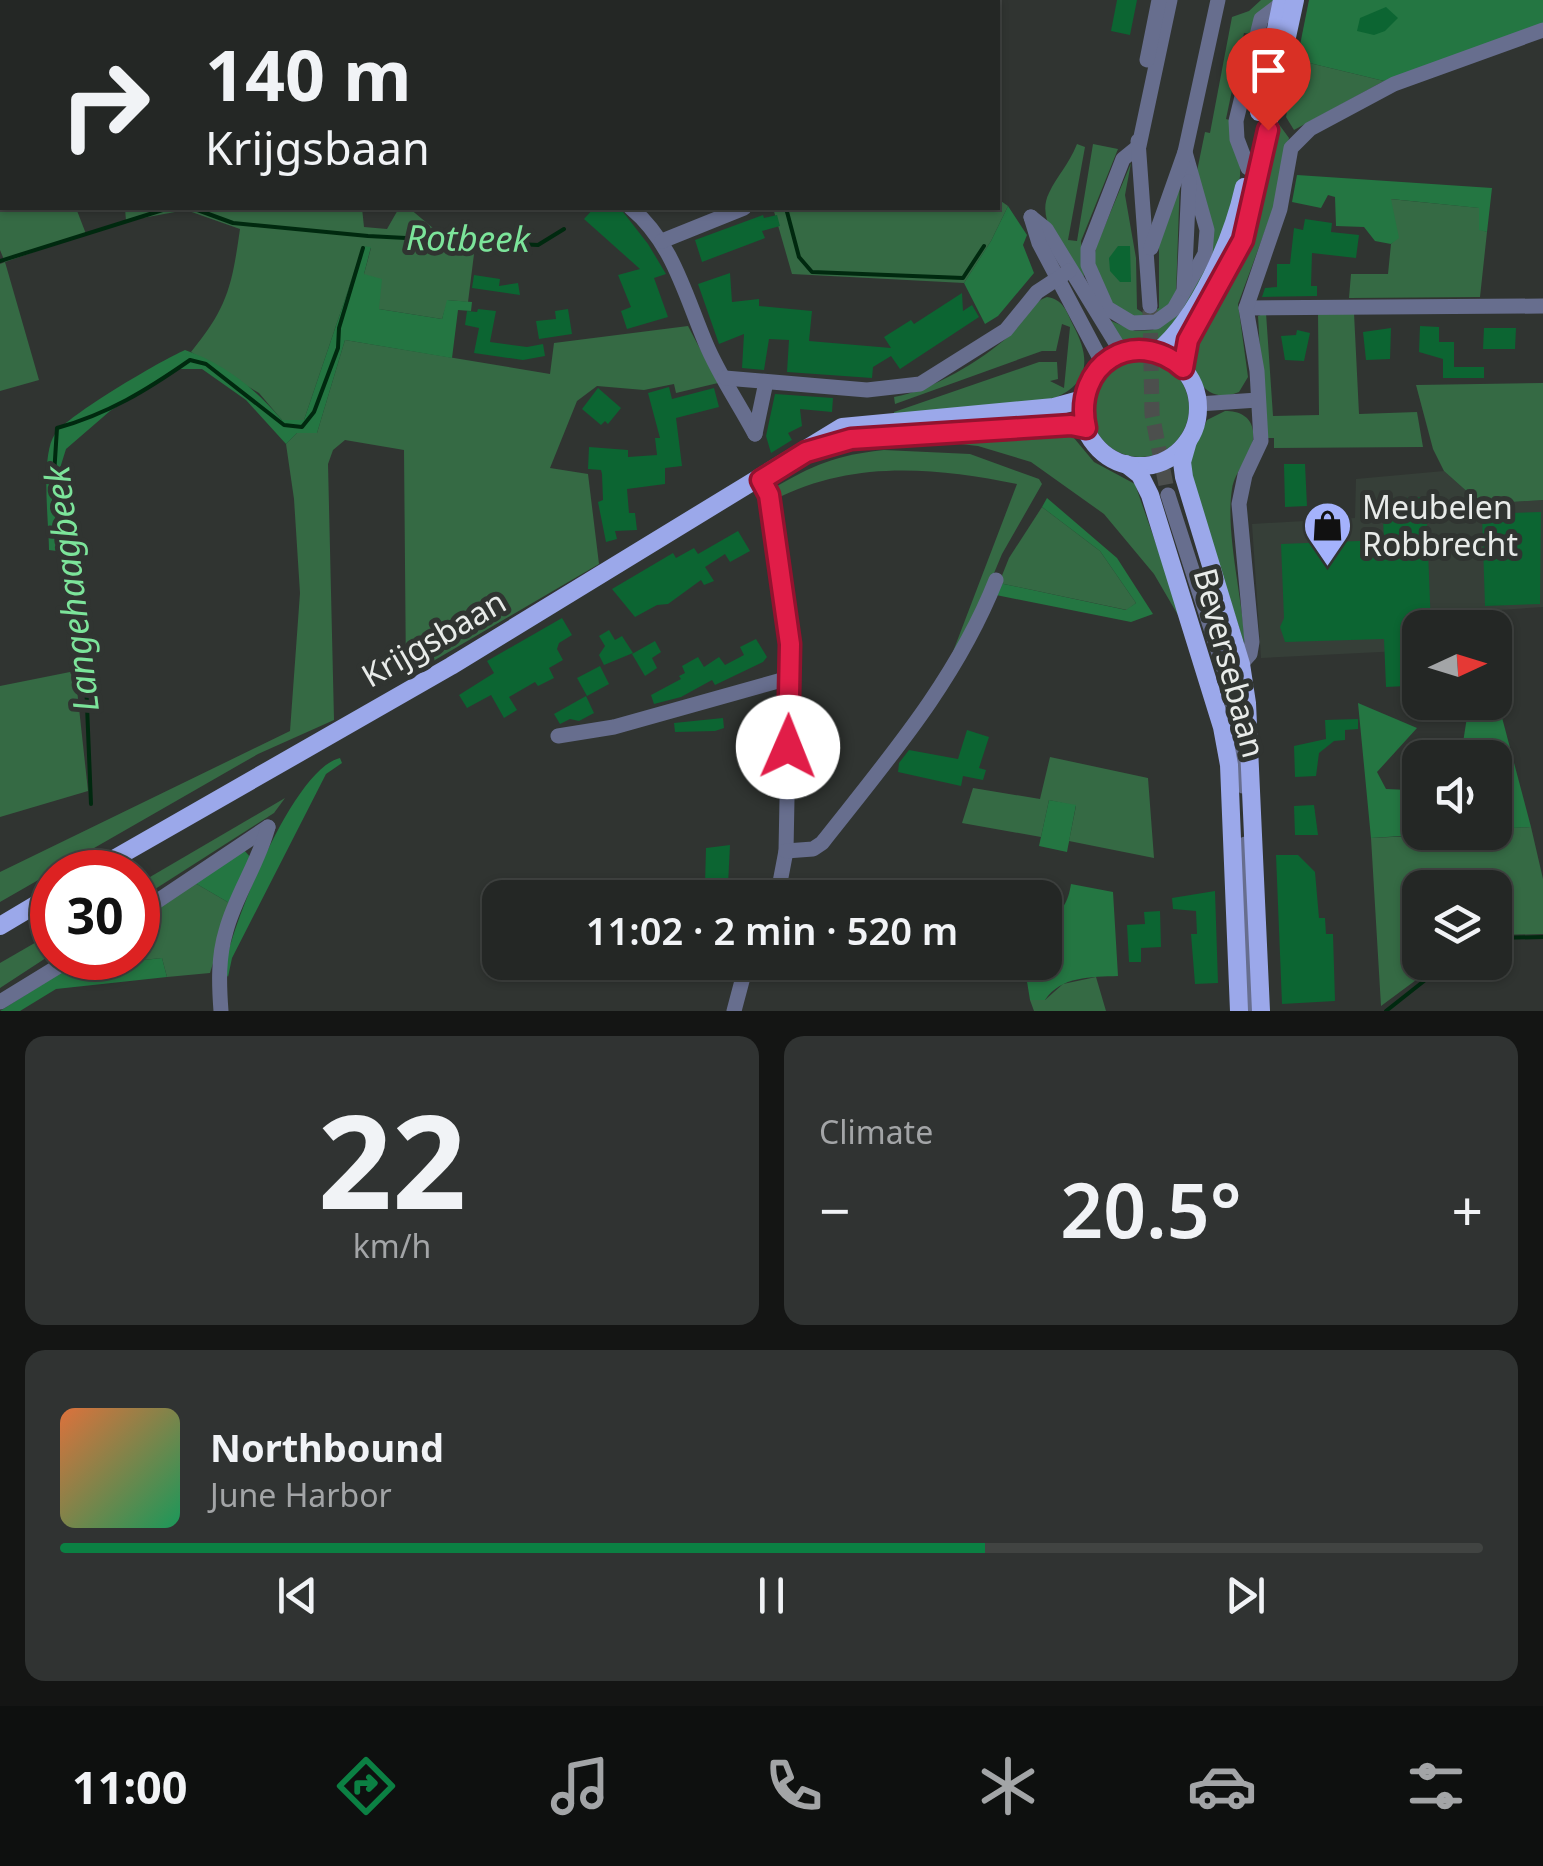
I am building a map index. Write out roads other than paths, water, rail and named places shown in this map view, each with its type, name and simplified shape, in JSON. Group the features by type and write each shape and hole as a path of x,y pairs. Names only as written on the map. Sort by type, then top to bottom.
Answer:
{"main road":[{"path":"1183,368 1188,340 1243,240 1286,1"},
{"path":"1157,352 1209,282 1240,205 1277,56"},
{"path":"1157,352 1183,368 1194,385 1198,404 1196,424 1188,441 1160,462 1126,464 1095,444 1086,428 1083,399 1103,364 1122,353 1157,352"},
{"name":"Krijgsbaan","path":"806,452 812,443 857,423 1054,408 1083,399"},
{"name":"Krijgsbaan","path":"129,850 451,666 806,452 851,439 892,435 1071,425 1086,428"},
{"name":"Beversebaan","path":"1188,441 1182,462 1184,476 1241,664 1252,748 1262,1011"},
{"name":"Beversebaan","path":"1126,464 1146,484 1222,727 1229,765 1239,1011"},
{"path":"0,926 30,908"}],"street":[{"path":"1150,306 1149,256 1134,126 1159,0"},
{"path":"1170,0 1139,146 1123,160 1092,235 1088,266 1107,308 1132,323 1156,322 1174,309 1205,254 1208,238 1187,160"},
{"path":"1149,256 1199,134 1221,0"},
{"path":"1248,168 1237,138 1236,121 1262,19 1286,1"},
{"name":"Beversebaan","path":"1241,664 1250,654 1252,642 1239,504 1245,475 1261,441 1246,308 1275,225 1291,148 1310,129 1394,84 1543,30"},
{"path":"633,210 662,241 706,344 754,434 766,382"},
{"path":"662,241 739,210"},
{"path":"725,378 889,390 920,384 1006,330 1037,292 1064,274"},
{"path":"1064,274 1122,353"},
{"path":"1064,274 1103,364"},
{"path":"1246,308 1543,306"},
{"path":"1198,404 1258,400"},
{"path":"761,480 769,495 785,603 789,678 786,851 780,880"},
{"path":"1168,495 1225,670 1235,716 1242,786 1251,1011"},
{"path":"786,851 813,849 822,842 933,702 978,625 996,580"},
{"path":"558,736 614,726 789,678"},
{"path":"160,899 268,827 260,856 226,930 219,983 221,1011"},
{"path":"0,1002 36,980"},
{"path":"734,1011 742,980"}],"waterway":[{"name":"Rotbeek","path":"0,261 163,210"},
{"name":"Rotbeek","path":"197,210 233,223 368,236 538,245 564,229"},
{"name":"Rotbeek","path":"787,210 799,257 812,272 963,278 984,246"},
{"name":"Langehaagbeek","path":"91,804 86,681 53,491 57,428 126,400 190,360 206,364 284,425 302,427 314,412 338,348 339,328 363,248"},
{"path":"1512,938 1543,937"},
{"path":"1386,1011 1425,980"}],"tunnel":[{"path":"1150,310 1152,414 1168,495"}],"place":[{"name":"Meubelen Robbrecht","path":"1327,568"}]}
